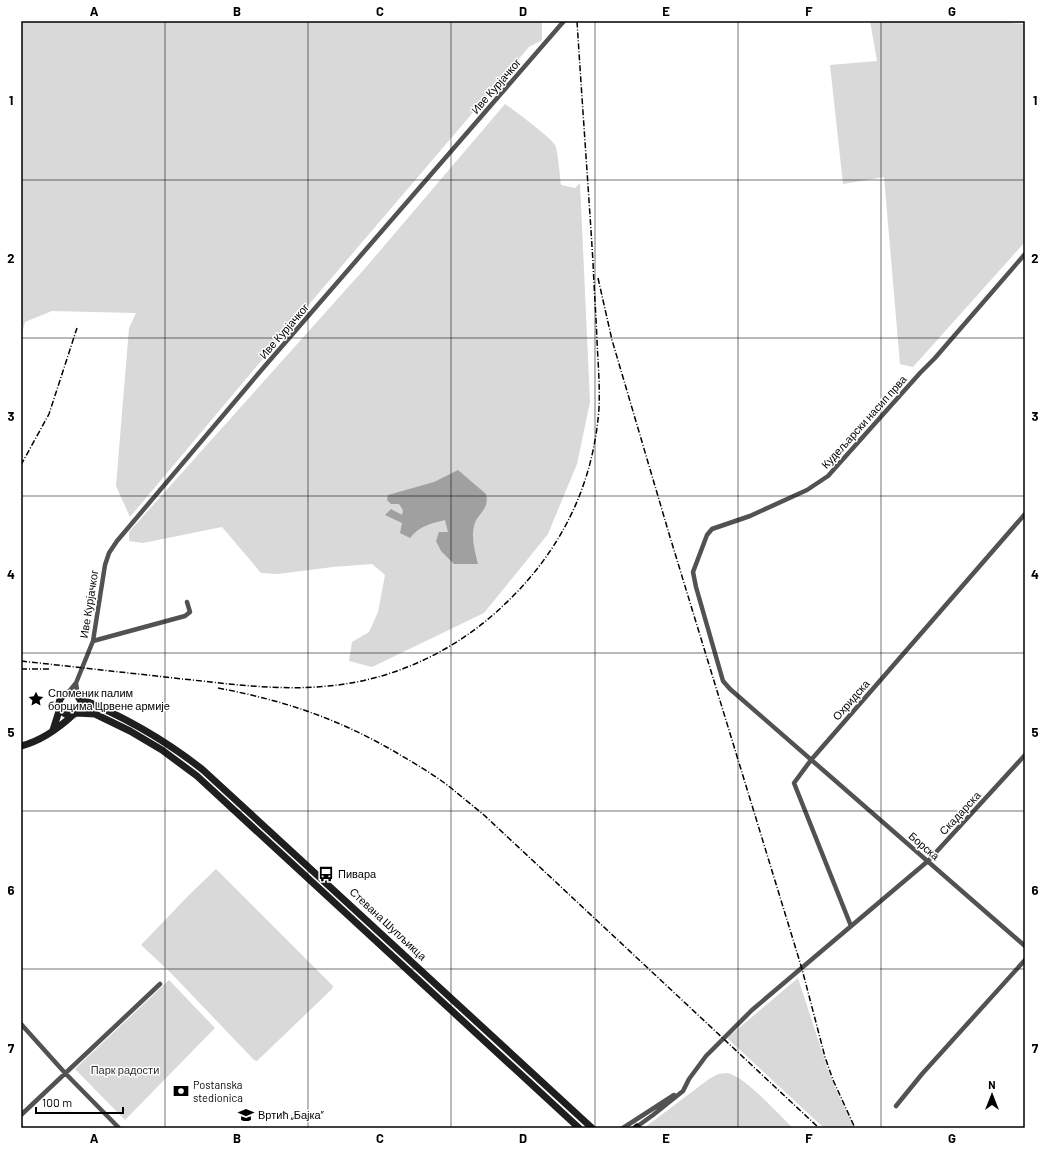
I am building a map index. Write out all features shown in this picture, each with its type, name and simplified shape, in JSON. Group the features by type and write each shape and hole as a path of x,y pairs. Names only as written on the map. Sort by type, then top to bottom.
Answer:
{"main road":[{"path":"21,746 41,739 75,714 81,706 79,698 73,694 67,694 61,699 60,708 53,730"},
{"name":"Стевана Шупљикца","path":"79,698 120,716 146,730 167,743 203,770 331,886 592,1128"},
{"path":"60,708 67,714 75,714"},
{"name":"Стевана Шупљикца","path":"75,714 95,714 130,731 162,750 197,776 579,1128"},
{"path":"564,1114 573,1128"}],"street":[{"name":"Иве Курјачког","path":"67,694 76,683 85,664 93,641 105,565 109,553 116,541 564,21"},
{"name":"Кудељарски насип прва","path":"812,760 723,681 693,572 707,535 712,529 750,516 807,490 828,476 920,373 936,358 1025,254"},
{"name":"Охридска","path":"851,926 794,783 812,760 1025,514"},
{"path":"93,641 185,616 190,612 187,602"},
{"path":"76,683 79,698"},
{"name":"Скадарска","path":"683,1091 696,1069 722,1038 757,1006 928,861 1025,755"},
{"name":"Борска","path":"812,760 1025,946"},
{"path":"896,1106 922,1074 1025,960"},
{"path":"21,1115 160,984"},
{"path":"21,1024 65,1073 118,1128"},
{"path":"636,1128 683,1091"},
{"path":"623,1128 664,1101 683,1091"}],"green space":[{"path":"21,21 542,21 542,40 529,47 293,323 130,517 116,486 129,328 136,313 52,311 25,322 21,337"},
{"path":"870,21 1010,21 1011,23 1025,24 1025,242 913,367 900,364 884,177 843,184 830,65 877,61"},
{"path":"505,104 540,131 555,145 561,185 575,188 580,183 590,402 577,464 548,534 484,613 372,667 349,661 352,642 369,632 378,612 385,575 372,564 278,574 261,573 222,527 143,543 129,541 129,532 367,266"},
{"path":"216,869 333,986 332,989 257,1061 254,1060 169,971 141,945"},
{"path":"798,978 828,1070 855,1128 824,1128 727,1038"},
{"name":"Парк радости","path":"169,980 215,1028 125,1120 75,1069"},
{"path":"727,1073 743,1081 752,1088 793,1128 644,1128 709,1079 718,1074"}],"shaded area":[{"path":"458,470 486,494 487,499 485,508 476,522 473,531 478,564 454,564 441,551 436,541 439,532 448,532 445,520 422,528 410,538 400,533 402,523 385,515 391,509 402,515 403,510 399,504 391,504 387,500 388,495 434,482"}],"railway":[{"path":"21,661 256,686 292,688 350,683 392,673 432,656 451,645 487,620 511,599 532,576 566,526 578,498 588,470 595,440 599,408 599,374 593,262 577,21"},
{"path":"598,278 612,340 670,537 802,969 825,1057 833,1080 855,1128"},
{"path":"21,465 49,414 77,328"},
{"path":"21,669 50,669"},
{"path":"218,688 267,699 313,713 336,722 380,743 433,775 484,815 819,1128"}],"place":[{"name":"Споменик палим борцима Црвене армије","path":"36,699"},
{"name":"Пивара","path":"326,874"},
{"name":"Postanska stedionica","path":"181,1091"},
{"name":"Вртић „Бајка”","path":"246,1115"}]}
